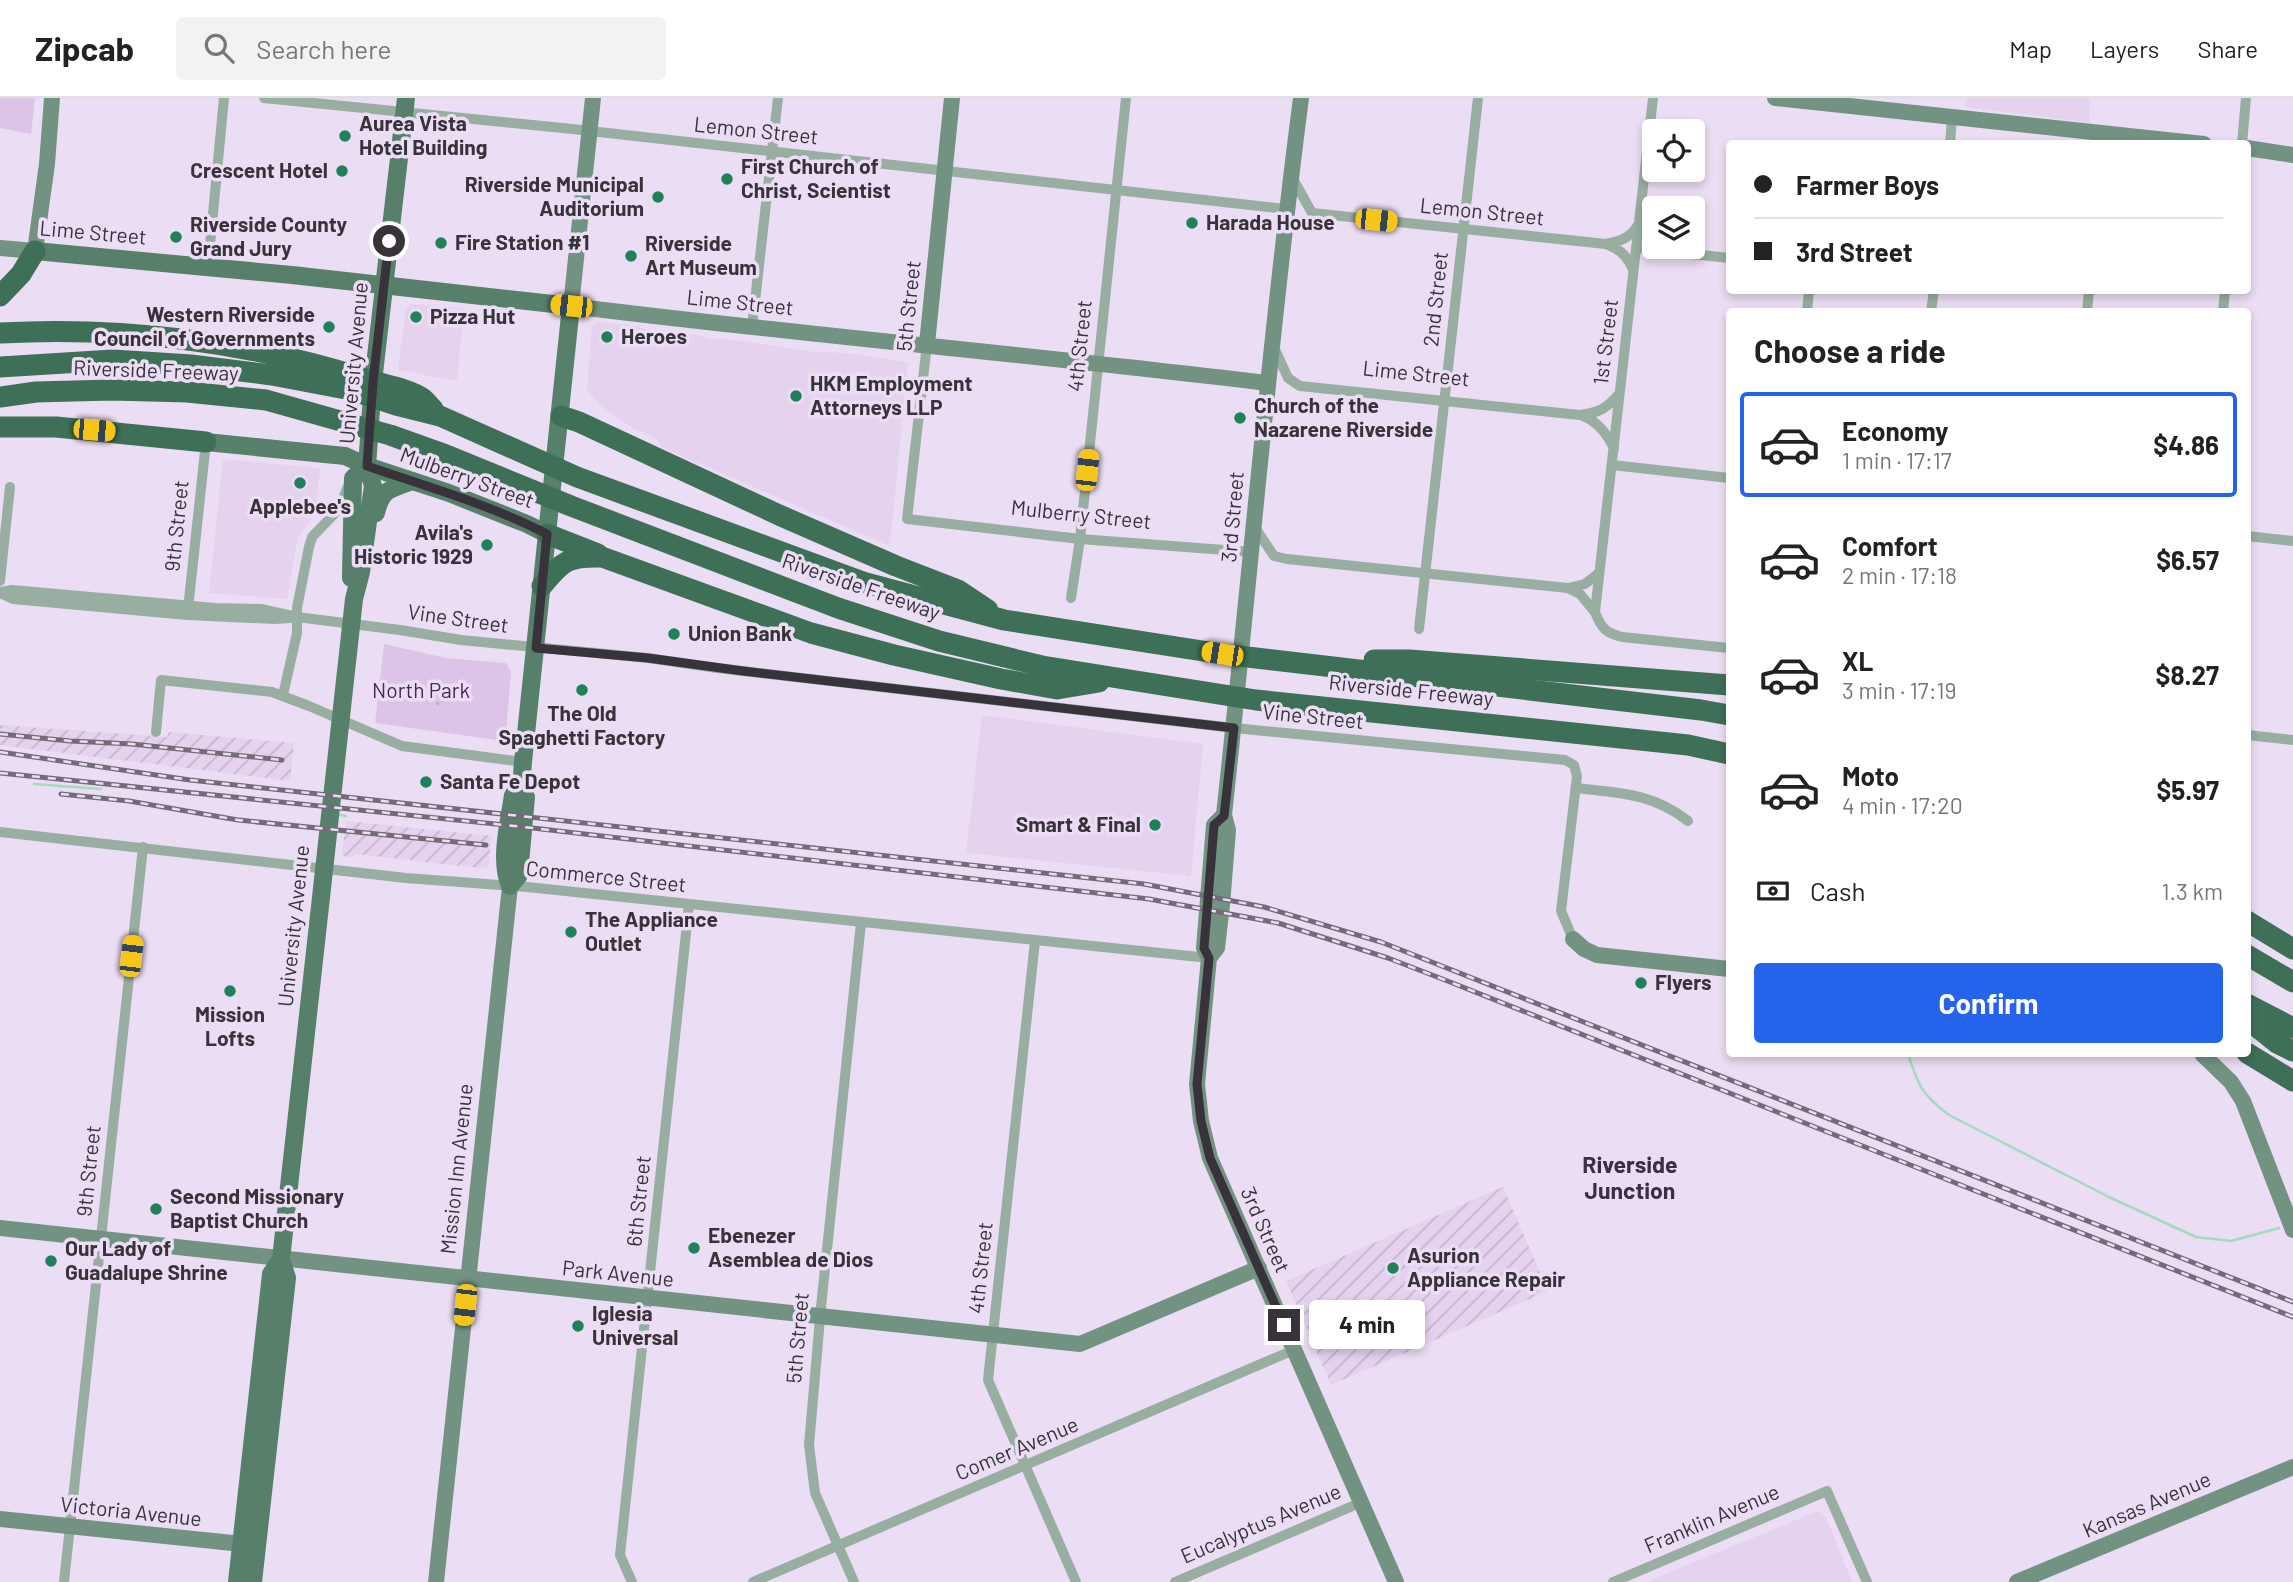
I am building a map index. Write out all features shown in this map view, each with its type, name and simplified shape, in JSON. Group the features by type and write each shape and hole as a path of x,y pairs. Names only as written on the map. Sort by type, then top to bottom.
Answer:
{"highway":[{"path":"0,296 20,275 35,251"},
{"path":"1,332 93,331 160,336 268,355 352,383"},
{"name":"Riverside Freeway","path":"0,367 113,360 191,365 352,383 398,398 420,397 440,416 577,477 866,583 1004,620 1222,654 1726,714"},
{"name":"Riverside Freeway","path":"0,397 112,390 187,392 266,400 390,435 838,608 939,641 1042,666 1215,694 1688,745 1726,756"},
{"path":"561,416 779,515 958,590 1004,620"},
{"path":"0,427 56,427 206,442"},
{"path":"547,534 595,551 602,557 811,633 1001,679 1057,689 1115,679"},
{"path":"542,586 565,561 602,557"},
{"path":"1281,660 1409,660 1726,685"},
{"path":"2251,923 2293,949"},
{"path":"2251,941 2293,960"},
{"path":"2251,957 2293,982"},
{"path":"2251,1006 2293,1028"},
{"path":"2251,1022 2277,1043 2293,1051"},
{"path":"2251,1055 2293,1081"}],"main road":[{"path":"35,251 47,164 52,98"},
{"name":"Mission Inn Avenue","path":"436,1582 510,886 519,875 526,797 521,789 523,762 593,98"},
{"name":"5th Street","path":"927,344 952,98"},
{"name":"3rd Street","path":"1301,98 1267,383 1224,816 1228,830 1222,905 1217,948 1209,958 1197,1084 1201,1121 1210,1158 1396,1582"},
{"path":"1775,98 1952,117 2124,140"},
{"name":"University Avenue","path":"253,1582 249,1545 271,1274 281,1258 354,599 361,572 373,486 367,466 384,284 405,105"},
{"path":"2251,149 2293,155"},
{"name":"Lime Street","path":"0,248 384,284 1267,383"},
{"name":"Mulberry Street","path":"206,442 345,456 472,502 547,534"},
{"name":"University Avenue","path":"354,599 351,572 353,478 367,466"},
{"path":"366,534 373,527 382,495 412,481"},
{"path":"1573,939 1584,949 1597,955 1726,969"},
{"path":"2206,1057 2231,1082 2243,1101 2293,1230"},
{"name":"Park Avenue","path":"0,1228 1080,1344 1259,1268"},
{"name":"Kansas Avenue","path":"2017,1582 2035,1579 2293,1467"},
{"name":"Victoria Avenue","path":"0,1519 249,1545"},
{"name":"University Avenue","path":"237,1582 249,1545"}],"street":[{"path":"208,266 224,98"},
{"name":"Lemon Street","path":"264,98 405,105 589,133 1286,209"},
{"path":"752,327 778,98"},
{"name":"4th Street","path":"1071,598 1080,539 1126,98"},
{"name":"2nd Street","path":"1419,629 1478,98"},
{"name":"1st Street","path":"1595,612 1653,98"},
{"path":"2242,140 2246,98"},
{"path":"1950,140 1952,117"},
{"name":"Lemon Street","path":"1291,174 1312,213 1606,244"},
{"path":"1606,244 1622,241 1632,235 1639,224"},
{"path":"1606,244 1619,249 1634,270"},
{"path":"1636,248 1726,258"},
{"name":"Lime Street","path":"1272,343 1288,378 1300,386 1580,415"},
{"name":"5th Street","path":"907,519 927,344"},
{"path":"1580,415 1596,413 1608,407 1619,394"},
{"path":"1580,415 1593,420 1614,448"},
{"name":"9th Street","path":"188,610 206,442"},
{"path":"1612,465 1726,478"},
{"path":"283,695 297,632 306,558 312,537 338,509 353,478"},
{"path":"0,581 10,487"},
{"name":"Mulberry Street","path":"907,519 1080,539 1251,552"},
{"path":"1254,526 1274,556 1287,559 1568,588 1585,584 1599,573"},
{"path":"2251,536 2293,541"},
{"path":"1568,588 1580,594 1595,612 1600,627 1610,634 1726,648"},
{"name":"Vine Street","path":"0,593 12,590 275,619 297,617 461,640 648,658 1234,728 1565,760 1574,765 1576,788"},
{"path":"156,732 161,680 260,690 283,695 401,746 523,762"},
{"path":"2251,735 2293,740"},
{"path":"1573,939 1562,911 1576,788 1648,798 1676,811 1688,821"},
{"name":"Commerce Street","path":"0,832 407,878 510,886 1209,958"},
{"name":"9th Street","path":"64,1582 143,847"},
{"name":"6th Street","path":"632,1582 620,1555 689,905"},
{"name":"5th Street","path":"854,1582 815,1493 809,1445 861,923"},
{"name":"4th Street","path":"1035,941 988,1380 1076,1582"},
{"name":"Comer Avenue","path":"753,1582 1296,1349"},
{"name":"Franklin Avenue","path":"1613,1582 1828,1491 1867,1582"},
{"name":"Eucalyptus Avenue","path":"1175,1582 1362,1502"}],"shaded area":[{"path":"1967,98 2090,98 2089,123 1966,107"},
{"path":"411,304 464,308 457,381 398,370 406,308"},
{"path":"597,322 633,325 654,332 698,335 710,339 908,362 890,546 661,447 657,439 634,429 600,405 587,390 592,326"},
{"path":"223,459 320,468 315,515 298,537 287,599 209,593"},
{"path":"982,715 1203,744 1191,876 966,853"},
{"path":"0,725 167,737 169,732 294,743 290,781 0,745"},
{"path":"346,821 492,836 488,869 357,854 342,856"},
{"path":"1503,1187 1548,1291 1331,1385 1286,1281"},
{"path":"1818,1511 1826,1517 1852,1582 1646,1582"}],"green space":[{"path":"0,98 35,98 31,134 0,128"},
{"name":"North Park","path":"384,644 446,658 506,663 511,672 506,733 502,733 497,740 375,723"},
{"path":"437,684 446,687 449,696 446,705 437,708 428,705 425,696 428,687"}],"waterway":[{"path":"34,784 101,789"},
{"path":"335,814 346,816"},
{"path":"1909,1057 1922,1088 1932,1101 1949,1115 2109,1197 2196,1237 2231,1241 2279,1228"}],"railway":[{"path":"0,734 132,744 282,760"},
{"path":"0,752 190,780 1144,884 1264,907 1381,942 2293,1302"},
{"path":"0,773 524,827 1149,899 1278,923 1388,958 1445,980 2293,1317"},
{"path":"61,794 129,801 238,820 486,845"}],"place":[{"name":"Aurea Vista Hotel Building","path":"345,136"},
{"name":"Crescent Hotel","path":"342,171"},
{"name":"First Church of Christ, Scientist","path":"727,179"},
{"name":"Riverside Municipal Auditorium","path":"658,197"},
{"name":"Harada House","path":"1192,223"},
{"name":"Riverside County Grand Jury","path":"176,237"},
{"name":"Fire Station #1","path":"441,243"},
{"name":"Riverside Art Museum","path":"631,256"},
{"name":"Pizza Hut","path":"416,317"},
{"name":"Western Riverside Council of Governments","path":"329,327"},
{"name":"Heroes","path":"607,337"},
{"name":"HKM Employment Attorneys LLP","path":"796,396"},
{"name":"Church of the Nazarene Riverside","path":"1240,418"},
{"name":"Applebee's","path":"300,483"},
{"name":"Avila's Historic 1929","path":"487,545"},
{"name":"Union Bank","path":"674,634"},
{"name":"The Old Spaghetti Factory","path":"582,690"},
{"name":"Santa Fe Depot","path":"426,782"},
{"name":"Smart & Final","path":"1155,825"},
{"name":"The Appliance Outlet","path":"571,932"},
{"name":"Flyers","path":"1641,983"},
{"name":"Mission Lofts","path":"230,991"},
{"name":"Second Missionary Baptist Church","path":"156,1209"},
{"name":"Ebenezer Asemblea de Dios","path":"694,1248"},
{"name":"Our Lady of Guadalupe Shrine","path":"51,1261"},
{"name":"Asurion Appliance Repair","path":"1393,1268"},
{"name":"Iglesia Universal","path":"578,1326"}],"district":[{"name":"Riverside Junction","path":"1630,1178"}],"route":[{"path":"389,241 373,382 367,466 449,493 547,534 536,648 648,658 1234,728 1224,816 1214,825 1204,948 1209,958 1197,1084 1201,1121 1210,1158 1284,1325"}]}
